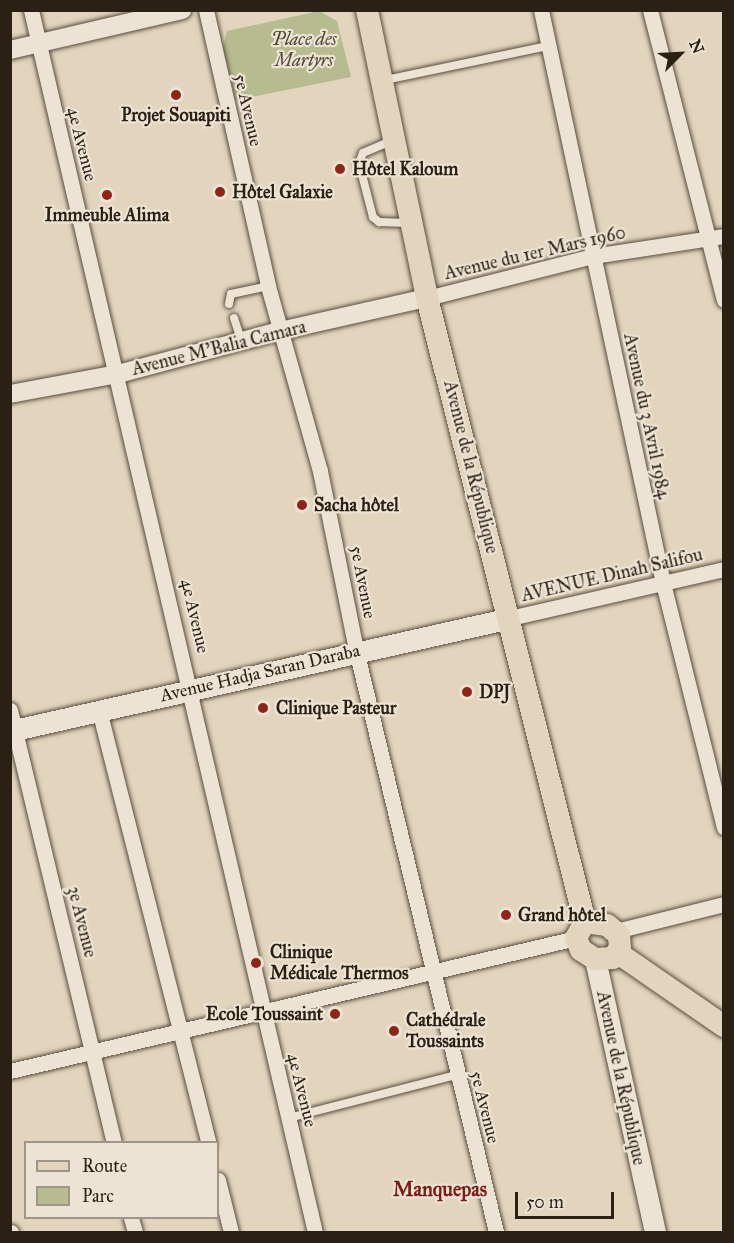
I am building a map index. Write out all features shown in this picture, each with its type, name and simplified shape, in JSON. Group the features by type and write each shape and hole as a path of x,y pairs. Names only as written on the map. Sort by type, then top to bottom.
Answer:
{"main road":[{"name":"Avenue de la République","path":"367,10 427,298 510,618 580,930"},
{"name":"Avenue Hadja Saran Daraba","path":"12,724 99,710 356,650 510,618"},
{"path":"617,942 607,960 595,959 581,950 580,930 607,925 617,942 723,1026"},
{"name":"Avenue de la République","path":"595,959 656,1233"}],"street":[{"name":"4e Avenue","path":"31,10 192,688 262,1010 315,1233"},
{"path":"10,50 182,10"},
{"name":"5e Avenue","path":"206,10 268,286 320,471 356,650 456,1075 496,1233"},
{"name":"Avenue du 3 Avril 1984","path":"541,10 663,583 723,827"},
{"path":"650,10 690,181 716,237 723,300"},
{"name":"Avenue du 1er Mars 1960","path":"427,298 593,256 716,237"},
{"name":"Avenue M'Balia Camara","path":"10,394 118,374 241,340 427,298"},
{"name":"AVENUE Dinah Salifou","path":"510,618 723,569"},
{"path":"99,710 207,1141"},
{"name":"3e Avenue","path":"12,724 94,1053 114,1141"},
{"path":"617,942 723,904"},
{"path":"10,1071 180,1033 262,1010 433,970 580,930"},
{"path":"219,1184 231,1233"}],"lane":[{"path":"383,80 548,46"},
{"path":"395,138 363,153 360,164 373,217 379,222 412,224"},
{"path":"229,304 231,294 268,286"},
{"path":"234,318 241,340"},
{"path":"289,1118 456,1075"}],"green space":[{"name":"Place des Martyrs","path":"319,11 337,21 351,77 236,100 223,48 227,31"}],"place":[{"name":"Projet Souapiti","path":"176,95"},
{"name":"Hôtel Kaloum","path":"340,169"},
{"name":"Hôtel Galaxie","path":"220,192"},
{"name":"Immeuble Alima","path":"107,195"},
{"name":"Sacha hôtel","path":"302,505"},
{"name":"DPJ","path":"467,692"},
{"name":"Clinique Pasteur","path":"263,708"},
{"name":"Grand hôtel","path":"506,915"},
{"name":"Clinique Médicale Thermos","path":"256,963"},
{"name":"Ecole Toussaint","path":"335,1014"},
{"name":"Cathédrale Toussaints","path":"394,1031"}],"district":[{"name":"Manquepas","path":"440,1189"}]}
